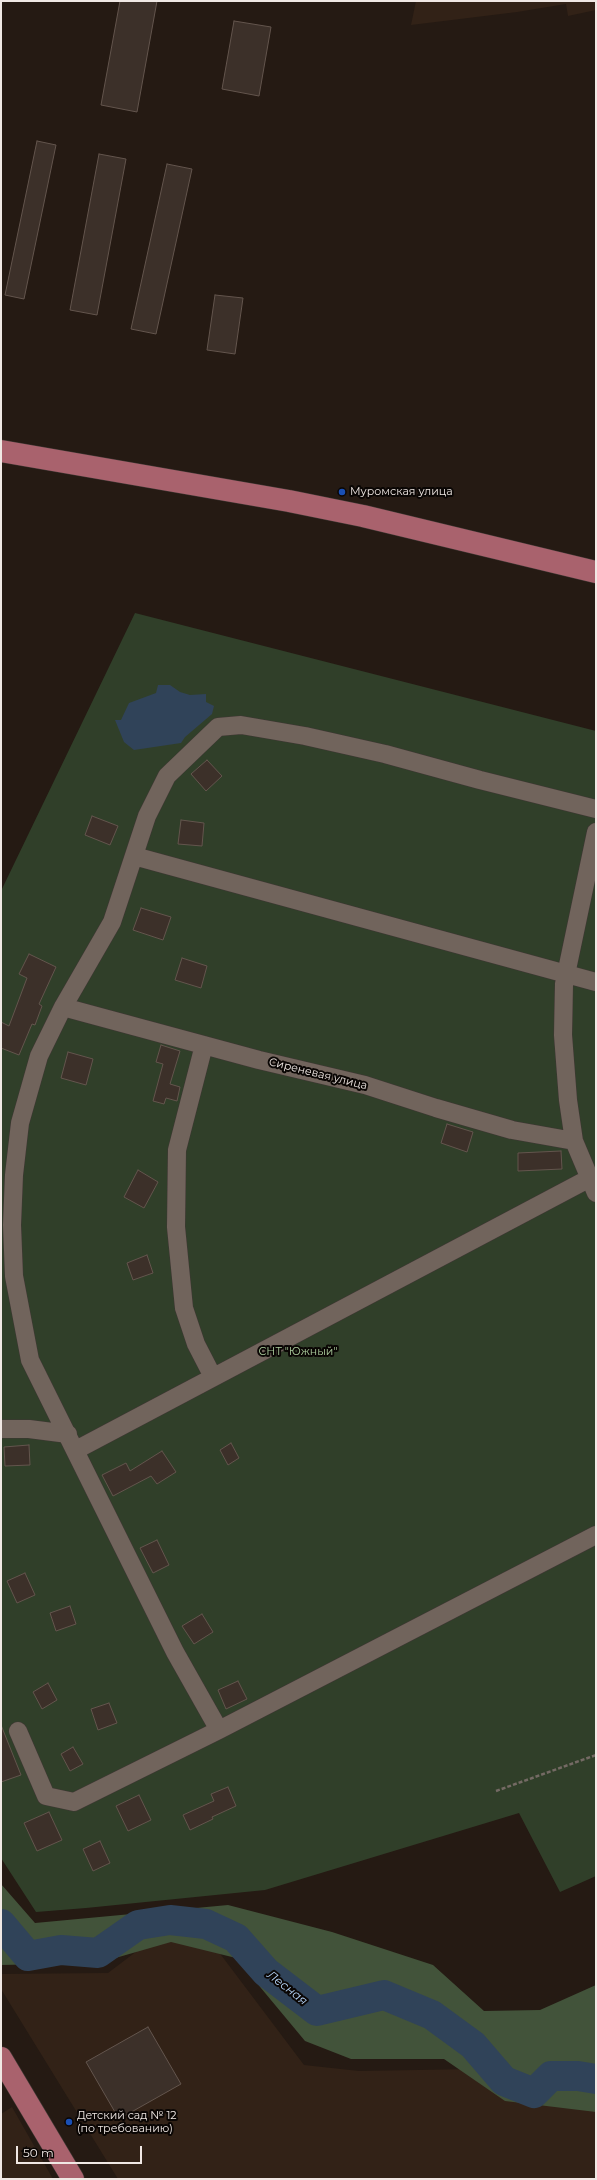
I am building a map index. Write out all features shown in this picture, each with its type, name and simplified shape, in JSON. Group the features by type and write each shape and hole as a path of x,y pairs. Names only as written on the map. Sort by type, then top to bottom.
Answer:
{"main road":[{"path":"1,451 289,501 355,514 596,572"},
{"path":"1,2058 73,2179"}],"street":[{"path":"219,1730 175,1652 30,1360 14,1276 12,1225 14,1175 20,1123 39,1056 62,1007 112,922 147,816 167,776 218,727 246,726 305,736 385,754 596,809"},
{"path":"76,1450 213,1377 593,1186 574,1141 568,1100 563,1036 564,984 596,832"},
{"path":"134,856 596,982"},
{"name":"Сиреневая улица","path":"62,1007 204,1045 365,1085 436,1108 512,1130 574,1141"},
{"path":"204,1045 177,1150 176,1227 184,1308 196,1344 213,1377"},
{"path":"1,1429 29,1429 68,1434"},
{"path":"18,1731 46,1796 74,1802 219,1730 596,1535"}],"path":[{"path":"496,1790 596,1755"}],"shaded area":[{"path":"416,1 596,1 596,10 568,16 566,4 517,12 411,25"},
{"path":"203,1931 304,2065 359,2071 476,2069 596,2079 596,2179 118,2179 1,1989 1,1974 108,1973 162,1932"},
{"path":"12,2107 53,2179 1,2179 1,2114"}],"green space":[{"name":"СНТ \"Южный\"","path":"135,613 596,731 596,1876 560,1892 519,1813 265,1890 86,1908 36,1912 1,1858 1,891"},
{"path":"1,1884 35,1923 228,1905 332,1932 433,1965 484,2011 540,2010 596,1985 596,2112 505,2101 444,2059 351,2059 305,2041 236,1958 171,1942 98,1963 1,1965"}],"water":[{"path":"158,685 170,685 180,692 190,695 206,694 206,702 214,706 212,714 185,737 181,743 134,750 124,742 115,720 121,720 129,703 156,693"}],"building":[{"path":"120,1 157,1 137,112 101,105"},
{"path":"234,21 271,27 259,96 222,89"},
{"path":"37,141 56,145 24,299 5,295"},
{"path":"99,154 126,159 97,315 70,310"},
{"path":"167,164 192,169 156,334 131,329"},
{"path":"215,295 243,298 235,354 207,350"},
{"path":"207,760 222,776 206,791 191,774"},
{"path":"92,816 118,826 110,845 85,835"},
{"path":"181,820 204,823 202,846 178,844"},
{"path":"141,908 171,917 163,940 133,930"},
{"path":"29,954 56,967 39,1004 42,1006 35,1025 32,1024 19,1055 1,1048 1,1022 9,1026 27,978 19,974"},
{"path":"182,958 207,966 201,988 175,980"},
{"path":"161,1045 180,1051 170,1084 180,1087 177,1101 166,1098 164,1104 153,1101 163,1064 156,1062"},
{"path":"68,1052 93,1059 86,1085 61,1078"},
{"path":"447,1124 473,1132 467,1152 441,1143"},
{"path":"561,1151 562,1169 518,1171 518,1153"},
{"path":"138,1170 158,1182 144,1208 124,1197"},
{"path":"147,1255 153,1273 133,1280 127,1263"},
{"path":"231,1443 239,1458 228,1465 220,1450"},
{"path":"29,1445 30,1465 5,1466 4,1447"},
{"path":"162,1451 176,1472 157,1484 151,1476 113,1496 102,1475 126,1463 130,1471"},
{"path":"157,1540 169,1565 153,1573 140,1548"},
{"path":"25,1573 35,1595 17,1603 7,1581"},
{"path":"70,1606 76,1624 56,1631 50,1613"},
{"path":"202,1614 213,1632 194,1644 182,1626"},
{"path":"238,1681 247,1699 226,1709 218,1690"},
{"path":"48,1683 57,1700 42,1709 33,1692"},
{"path":"109,1703 117,1723 98,1730 91,1709"},
{"path":"1,1725 21,1775 1,1782"},
{"path":"73,1747 83,1764 70,1771 61,1754"},
{"path":"228,1787 236,1806 212,1817 213,1819 190,1830 183,1815 214,1801 211,1794"},
{"path":"139,1795 151,1820 128,1831 116,1806"},
{"path":"49,1812 62,1840 37,1851 24,1823"},
{"path":"100,1841 110,1863 93,1871 83,1849"},
{"path":"148,2027 181,2084 119,2119 86,2062"}],"waterway":[{"name":"Лесная","path":"1,1924 28,1956 61,1950 98,1953 138,1925 170,1920 206,1924 236,1938 266,1972 317,2011 384,1995 432,2015 473,2045 504,2081 534,2093 551,2076 578,2076 596,2079"}],"place":[{"name":"Муромская улица","path":"342,492"},
{"name":"Детский сад № 12 (по требованию)","path":"69,2122"}]}
